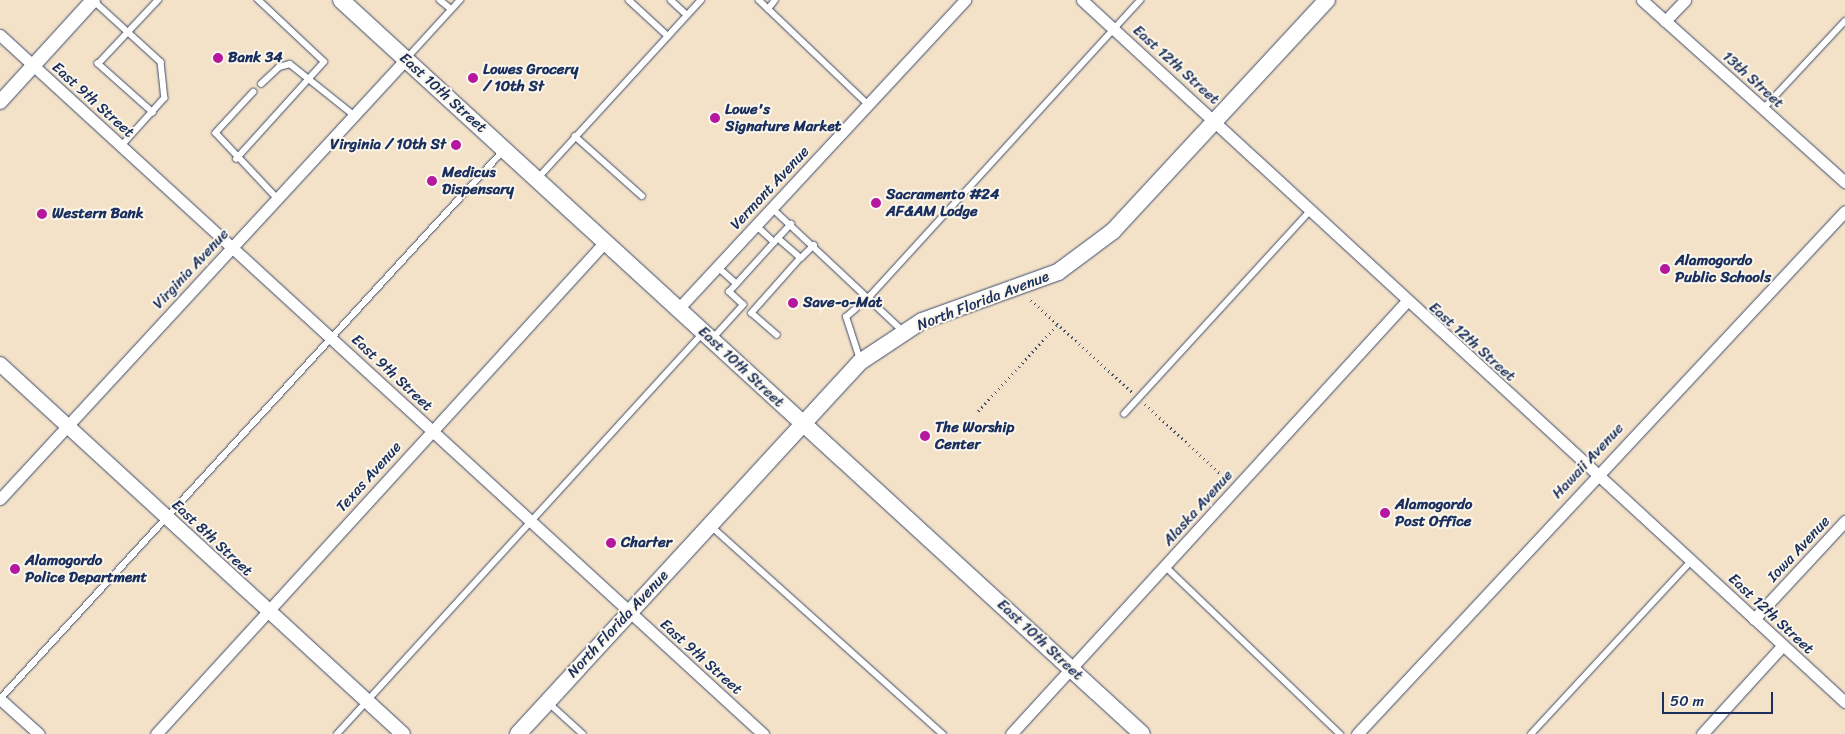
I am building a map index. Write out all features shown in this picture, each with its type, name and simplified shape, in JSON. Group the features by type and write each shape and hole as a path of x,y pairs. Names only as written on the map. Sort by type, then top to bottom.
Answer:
{"main road":[{"name":"East 10th Street","path":"341,0 1142,734"},
{"name":"North Florida Avenue","path":"518,734 860,362 922,321 1058,272 1113,231 1327,0"}],"street":[{"path":"0,102 93,0"},
{"name":"Vermont Avenue","path":"678,309 965,0"},
{"name":"East 12th Street","path":"1082,0 1216,122 1406,302 1845,702"},
{"name":"13th Street","path":"1642,0 1845,182"},
{"path":"1665,22 1685,0"},
{"name":"East 9th Street","path":"0,35 233,246 763,734"},
{"name":"Virginia Avenue","path":"0,499 67,424 406,59"},
{"name":"Hawaii Avenue","path":"1357,734 1595,474 1845,212"},
{"name":"Texas Avenue","path":"156,734 268,613 431,430 605,242"},
{"name":"Alaska Avenue","path":"1011,734 1406,302"},
{"name":"East 8th Street","path":"0,364 67,424 268,613 403,734"},
{"name":"Iowa Avenue","path":"1754,619 1845,521"},
{"path":"1702,734 1782,646"},
{"path":"0,699 39,734"}],"lane":[{"path":"93,0 161,62 165,98 122,146"},
{"path":"153,112 98,64 158,0"},
{"path":"236,159 324,62 258,0"},
{"path":"440,0 451,9"},
{"path":"406,59 460,0"},
{"path":"629,0 668,36"},
{"path":"671,0 688,15"},
{"path":"537,180 575,136 701,0"},
{"path":"759,0 868,104"},
{"path":"768,9 776,0"},
{"path":"860,362 846,317 870,296 1140,0"},
{"path":"1763,109 1845,21"},
{"path":"261,84 279,67 290,64 310,77 354,115"},
{"path":"254,92 216,133 236,159 277,198"},
{"path":"575,136 642,196"},
{"path":"0,699 504,150"},
{"path":"772,208 870,296 904,332"},
{"path":"1124,414 1310,211"},
{"path":"777,335 729,292 791,224"},
{"path":"756,226 801,258"},
{"path":"752,313 764,295 814,245"},
{"path":"767,251 772,256"},
{"path":"755,264 760,269"},
{"path":"718,266 737,284"},
{"path":"744,277 749,282"},
{"path":"337,734 529,519 708,336 743,306"},
{"path":"710,524 943,734"},
{"path":"1531,734 1691,561"},
{"path":"1165,566 1340,734"},
{"path":"548,701 583,734"}],"path":[{"path":"1031,300 1223,476"},
{"path":"978,411 1058,324"}],"place":[{"name":"Bank 34","path":"218,58"},
{"name":"Lowes Grocery / 10th St","path":"473,78"},
{"name":"Lowe's Signature Market","path":"715,118"},
{"name":"Virginia / 10th St","path":"456,145"},
{"name":"Medicus Dispensary","path":"432,181"},
{"name":"Sacramento #24 AF&AM Lodge","path":"876,203"},
{"name":"Western Bank","path":"42,214"},
{"name":"Alamogordo Public Schools","path":"1665,269"},
{"name":"Save-o-Mat","path":"793,303"},
{"name":"The Worship Center","path":"925,436"},
{"name":"Alamogordo Post Office","path":"1385,513"},
{"name":"Charter","path":"611,543"},
{"name":"Alamogordo Police Department","path":"15,569"}]}
